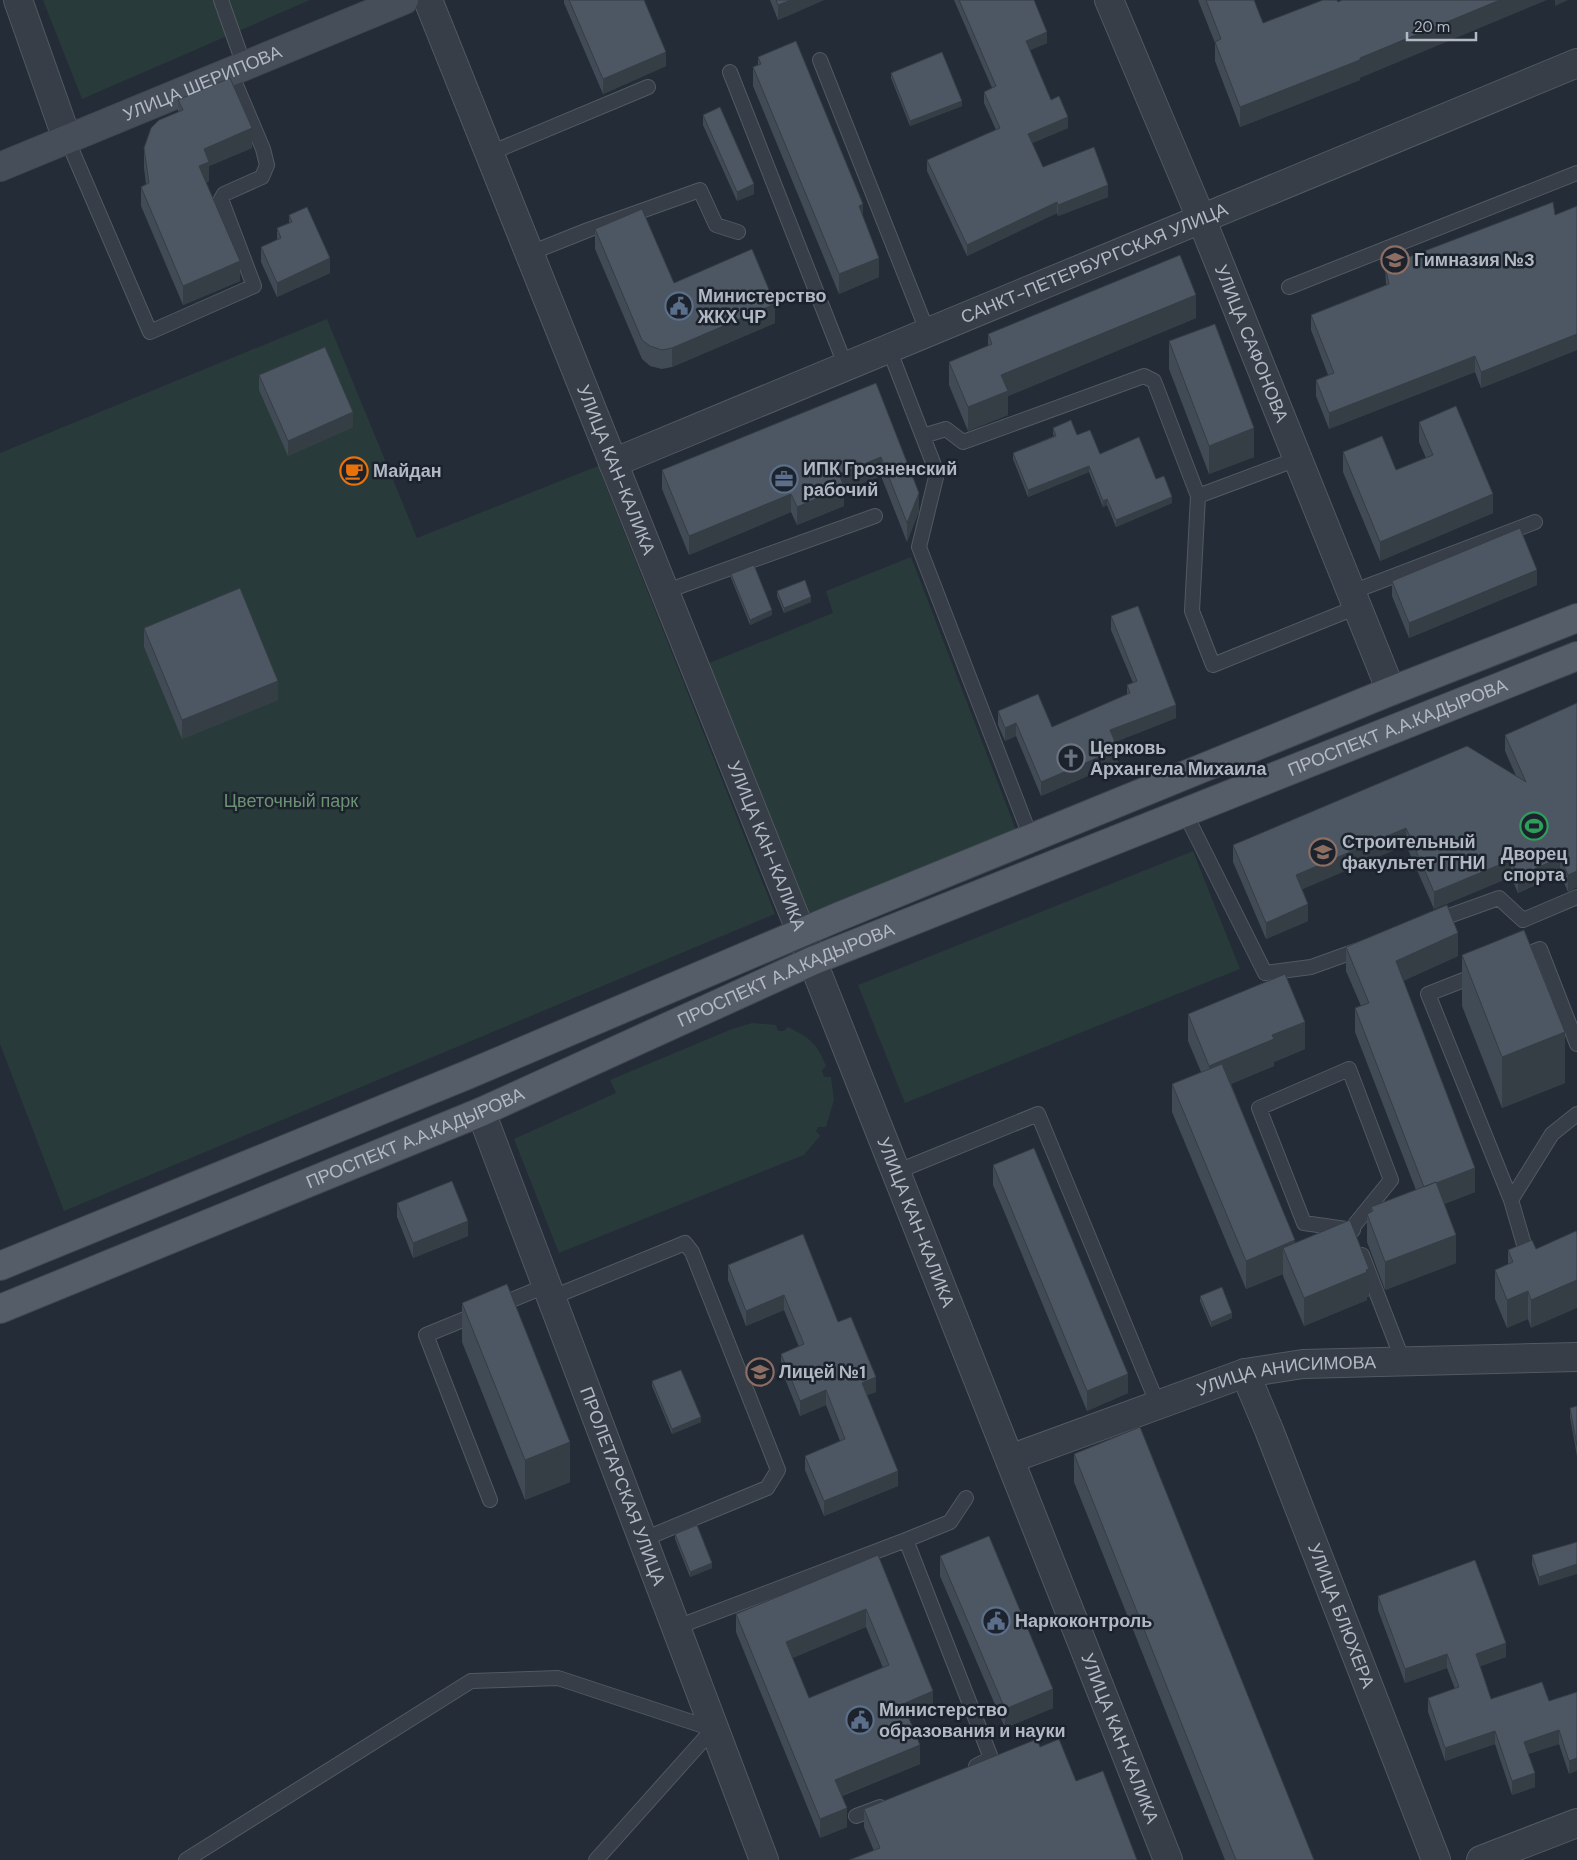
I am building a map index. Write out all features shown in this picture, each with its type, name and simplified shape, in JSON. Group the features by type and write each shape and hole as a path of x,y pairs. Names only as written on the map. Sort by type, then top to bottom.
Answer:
{"main road":[{"name":"УЛИЦА ШЕРИПОВА","path":"0,168 404,0"},
{"name":"ПРОСПЕКТ А.А.КАДЫРОВА","path":"0,1266 467,1075 801,932 1391,691 1577,618"},
{"name":"ПРОСПЕКТ А.А.КАДЫРОВА","path":"0,1309 481,1112 812,961 1577,656"}],"street":[{"path":"18,0 67,139"},
{"name":"УЛИЦА КАН-КАЛИКА","path":"428,0 528,254 801,932 1168,1860"},
{"name":"УЛИЦА САФОНОВА","path":"1109,0 1201,218 1391,691"},
{"name":"САНКТ-ПЕТЕРБУРГСКАЯ УЛИЦА","path":"613,463 1577,63"},
{"name":"ПРОЛЕТАРСКАЯ УЛИЦА","path":"481,1112 551,1291 713,1729 764,1860"},
{"name":"УЛИЦА АНИСИМОВА","path":"1010,1459 1245,1373 1303,1364 1577,1357"},
{"name":"УЛИЦА БЛЮХЕРА","path":"1245,1373 1436,1860"},
{"path":"1480,1860 1577,1822"}],"lane":[{"path":"67,139 150,332 254,286 222,199 224,194 262,177 267,165 237,68 221,0"},
{"path":"820,60 928,333"},
{"path":"730,72 846,367"},
{"path":"488,154 648,86"},
{"path":"1289,287 1577,173"},
{"path":"528,254 588,230 700,190 716,225 738,232"},
{"path":"889,349 937,473 919,547 1031,838"},
{"path":"923,436 946,429 963,442 1144,376 1154,381 1198,496 1192,611 1213,665 1354,600 1535,522"},
{"path":"1198,496 1297,459"},
{"path":"664,592 875,516"},
{"path":"1185,813 1265,973 1311,967 1377,943"},
{"path":"1424,926 1499,898 1523,920 1577,897"},
{"path":"1506,963 1540,949 1577,1044"},
{"path":"1488,970 1428,994 1511,1200 1525,1248"},
{"path":"1349,1069 1392,1180 1352,1228 1304,1223 1259,1108 1349,1069"},
{"path":"896,1172 1038,1114 1158,1405"},
{"path":"1511,1200 1552,1134 1577,1114"},
{"path":"1352,1228 1403,1361"},
{"path":"490,1500 426,1335 685,1243 692,1252 778,1470 767,1488 644,1539"},
{"path":"677,1628 950,1522 966,1498"},
{"path":"906,1540 991,1758 966,1771"},
{"path":"186,1860 471,1681 558,1678 713,1729 596,1860"},
{"path":"856,1816 890,1803"}],"green space":[{"path":"43,0 310,0 82,99"},
{"name":"Цветочный парк","path":"327,319 417,538 598,466 775,914 64,1211 0,1044 0,453"},
{"path":"911,557 1016,830 809,913 709,663 833,613 826,591"},
{"path":"1193,851 1240,969 905,1103 858,985"},
{"path":"752,1023 776,1025 778,1031 784,1031 788,1027 802,1034 816,1046 826,1066 822,1070 824,1077 831,1077 834,1100 826,1127 818,1127 816,1131 820,1136 804,1155 559,1253 514,1139 616,1093 610,1080 732,1029"}],"building":[{"path":"569,0 644,0 666,52 603,79"},
{"path":"776,0 791,0 778,5"},
{"path":"959,0 1034,0 1047,32 1026,41 1051,100 1059,96 1068,117 1028,134 1043,167 1094,147 1108,185 1058,205 1057,202 967,245 927,160 1000,128 984,92 996,86"},
{"path":"1206,0 1254,0 1263,23 1323,0 1337,0 1338,2 1342,0 1500,0 1360,58 1360,60 1240,107 1215,42 1221,39"},
{"path":"796,41 863,204 859,206 879,258 839,274 753,67 761,64 758,57"},
{"path":"942,52 962,101 910,121 891,73"},
{"path":"230,78 252,128 204,149 209,162 199,166 240,261 183,286 141,187 149,183 144,148 151,128 159,120 183,110 178,100"},
{"path":"720,107 754,184 737,192 703,115"},
{"path":"1553,202 1555,215 1577,206 1577,334 1481,372 1475,356 1329,413 1316,380 1334,373 1311,315 1389,284 1385,266"},
{"path":"307,207 330,258 277,283 261,247 281,238 277,228 292,222 289,215"},
{"path":"642,209 674,283 752,249 775,304 672,348 662,350 650,346 642,340 595,229"},
{"path":"1180,255 1196,295 1001,375 1008,391 968,407 949,362 992,344 988,334"},
{"path":"1215,324 1254,428 1209,446 1169,341"},
{"path":"325,347 353,412 288,441 259,375"},
{"path":"876,383 919,493 907,523 881,457 839,474 844,487 797,507 791,494 689,536 662,470"},
{"path":"1456,406 1493,494 1380,542 1343,452 1382,436 1396,470 1433,455 1419,422"},
{"path":"1071,420 1077,435 1090,430 1100,454 1139,437 1156,479 1164,476 1172,497 1116,520 1107,499 1103,501 1089,466 1028,490 1013,453 1056,436 1053,428"},
{"path":"1520,528 1537,570 1409,623 1392,581"},
{"path":"754,565 772,610 750,620 731,574"},
{"path":"805,580 811,597 784,608 777,591"},
{"path":"240,588 278,681 182,720 144,628"},
{"path":"1138,606 1176,705 1110,730 1118,749 1041,782 1016,723 1005,728 998,711 1038,694 1052,727 1130,693 1127,685 1137,681 1111,616"},
{"path":"1577,703 1577,871 1568,875 1560,858 1518,876 1511,860 1434,892 1406,828 1296,875 1308,904 1266,923 1233,845 1467,746 1526,782 1505,735"},
{"path":"1447,905 1458,933 1396,961 1475,1168 1424,1187 1355,1008 1369,1003 1346,947"},
{"path":"1524,930 1565,1032 1502,1057 1462,955"},
{"path":"1285,974 1305,1022 1272,1035 1274,1039 1209,1066 1188,1014"},
{"path":"1222,1064 1295,1240 1246,1261 1172,1084"},
{"path":"1034,1148 1128,1374 1087,1391 993,1165"},
{"path":"452,1181 468,1221 413,1243 397,1203"},
{"path":"1436,1182 1456,1235 1385,1262 1367,1214 1373,1211 1371,1207"},
{"path":"1350,1220 1369,1269 1366,1270 1367,1272 1304,1298 1283,1248"},
{"path":"1576,1231 1577,1280 1531,1300 1528,1291 1507,1300 1495,1270 1513,1262 1508,1250 1532,1240 1536,1249"},
{"path":"803,1234 838,1322 851,1317 876,1377 862,1383 898,1471 824,1501 805,1456 845,1439 826,1390 800,1401 781,1354 804,1344 784,1295 746,1311 728,1265"},
{"path":"507,1284 570,1442 525,1460 462,1303"},
{"path":"1222,1287 1232,1313 1211,1322 1200,1296"},
{"path":"681,1370 701,1417 672,1429 652,1381"},
{"path":"1577,1406 1577,1446 1570,1408"},
{"path":"1140,1427 1314,1860 1236,1860 1074,1454"},
{"path":"697,1525 712,1563 690,1572 675,1534"},
{"path":"989,1536 1053,1689 1005,1709 940,1556"},
{"path":"1577,1542 1577,1564 1539,1577 1532,1555"},
{"path":"878,1555 933,1691 903,1704 920,1745 835,1780 847,1808 820,1819 736,1614","holes":["866,1609 889,1665 809,1698 786,1642"]},
{"path":"1475,1560 1506,1643 1476,1654 1491,1699 1542,1682 1549,1701 1577,1692 1577,1758 1569,1761 1559,1730 1524,1742 1535,1773 1512,1781 1495,1731 1445,1748 1428,1698 1459,1687 1447,1654 1405,1669 1378,1596"},
{"path":"1037,1739 1040,1747 1059,1739 1076,1781 1103,1771 1137,1860 849,1860 880,1848 864,1809"}],"place":[{"name":"Гимназия №3","path":"1395,260"},
{"name":"Министерство ЖКХ ЧР","path":"679,306"},
{"name":"Майдан","path":"354,471"},
{"name":"ИПК Грозненский рабочий","path":"784,479"},
{"name":"Церковь Архангела Михаила","path":"1071,758"},
{"name":"Дворец спорта","path":"1534,826"},
{"name":"Строительный факультет ГГНИ","path":"1323,852"},
{"name":"Лицей №1","path":"760,1372"},
{"name":"Наркоконтроль","path":"996,1621"},
{"name":"Министерство образования и науки","path":"860,1720"}]}
